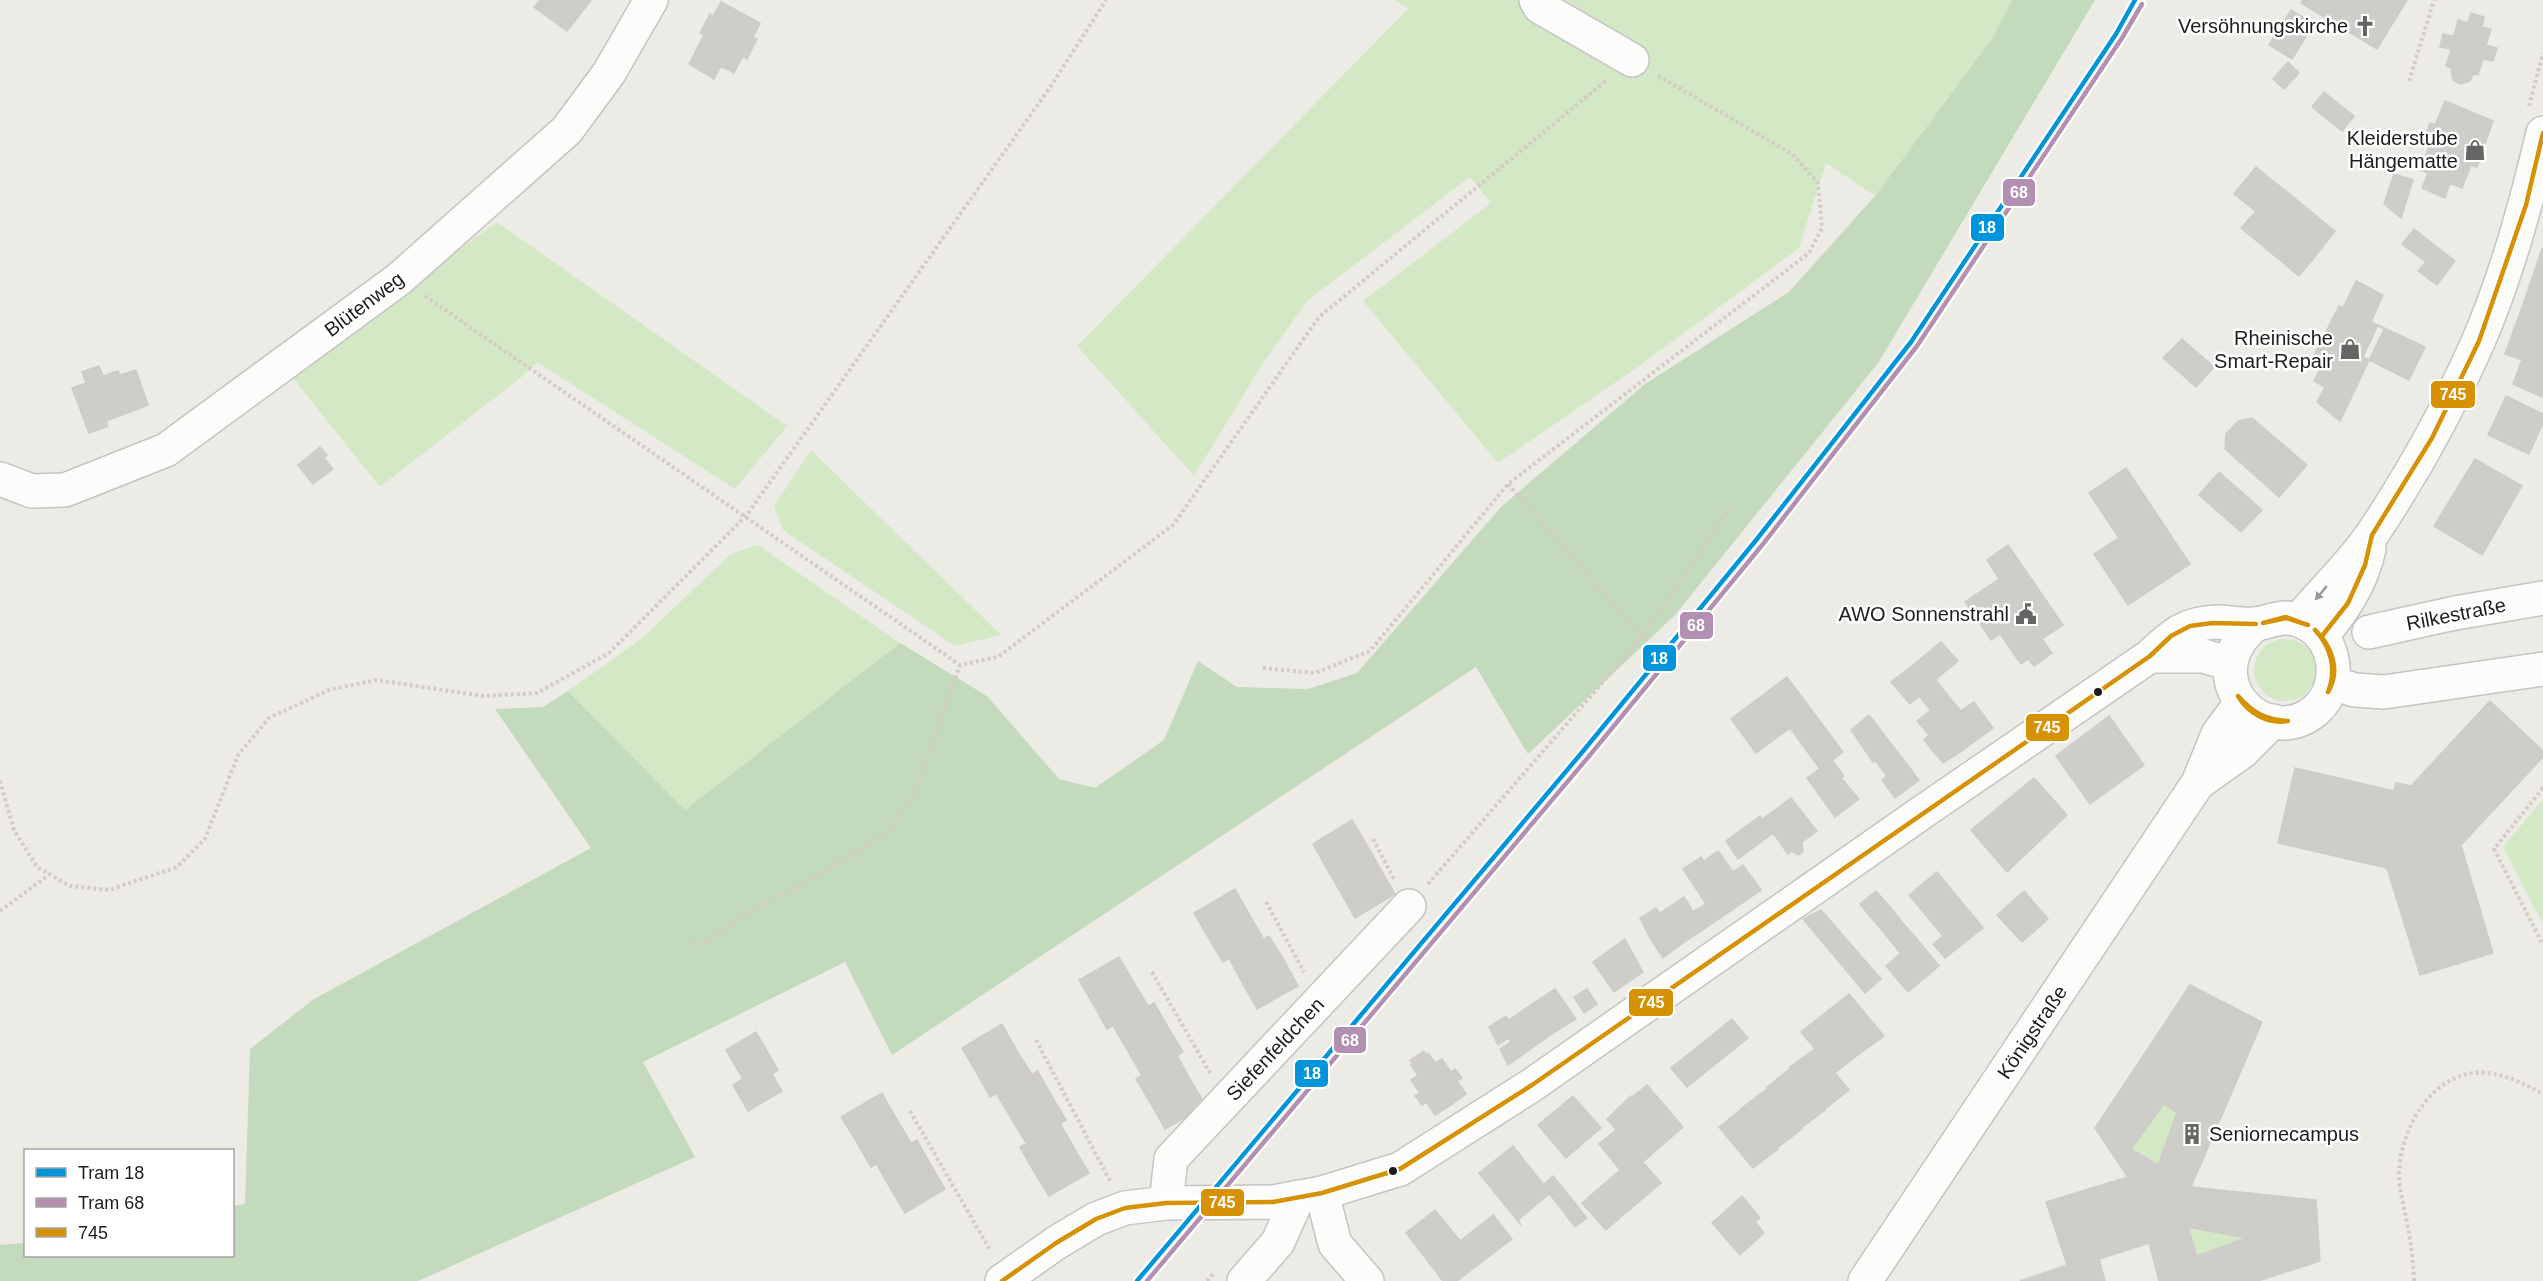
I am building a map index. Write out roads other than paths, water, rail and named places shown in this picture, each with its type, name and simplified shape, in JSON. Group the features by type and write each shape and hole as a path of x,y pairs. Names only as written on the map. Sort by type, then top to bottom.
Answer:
{"street":[{"name":"Blütenweg","path":"0,479 32,491 64,490 166,450 399,279 567,130 609,72 651,0"},
{"path":"1536,0 1540,7 1632,60"},
{"path":"2310,628 2348,603 2365,565 2372,535 2432,438 2479,341 2526,205 2536,120"},
{"name":"Rilkestraße","path":"2369,632 2455,613 2543,598"},
{"path":"2284,617 2310,628 2333,658 2332,683 2326,698 2303,718 2288,722 2273,722 2250,712 2241,703 2232,685 2230,664 2234,648 2243,634 2256,624 2284,617"},
{"path":"1004,1280 1056,1243 1096,1219 1125,1208 1166,1203 1273,1202 1310,1195 1400,1169 1532,1085 2150,656 2172,634 2191,626 2216,622 2256,624"},
{"path":"2150,656 2204,656 2230,664"},
{"path":"2332,683 2355,690 2384,692 2543,669"},
{"name":"Königstraße","path":"1865,1281 2198,783 2218,734 2241,703"},
{"name":"Königstraße","path":"2198,783 2242,752 2273,722"},
{"name":"Siefenfeldchen","path":"1166,1203 1171,1159 1409,906"},
{"path":"1244,1281 1278,1242 1310,1195"},
{"path":"1310,1195 1335,1244 1367,1281"}],"tram line":[{"name":"18","path":"1137,1281 1584,750 1757,539 1911,342 2116,34 2135,0"},
{"name":"68","path":"1147,1281 1590,755 1763,544 1917,346 2122,38 2142,4"}],"place":[{"name":"Versöhnungskirche","path":"2365,26"},
{"name":"Kleiderstube Hängematte","path":"2475,150"},
{"name":"Rheinische Smart-Repair","path":"2350,349"},
{"name":"AWO Sonnenstrahl","path":"2026,614"},
{"name":"Seniornecampus","path":"2192,1134"}]}
